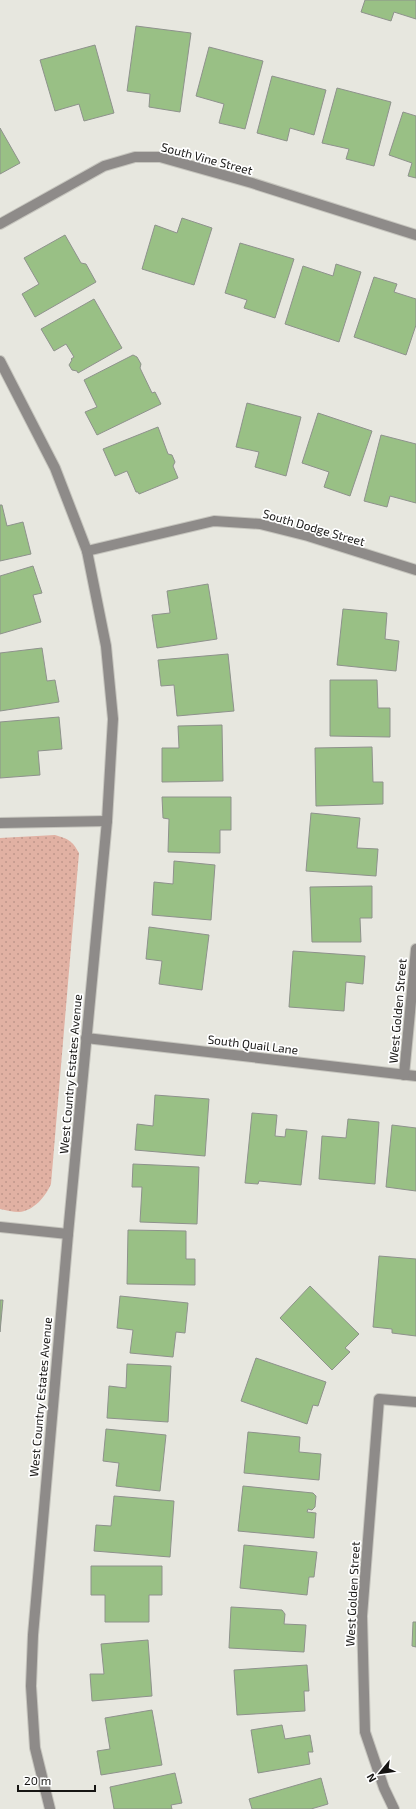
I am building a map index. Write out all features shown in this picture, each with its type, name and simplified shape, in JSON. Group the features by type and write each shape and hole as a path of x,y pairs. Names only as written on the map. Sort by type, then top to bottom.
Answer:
{"street":[{"name":"South Vine Street","path":"0,224 104,166 135,157 160,157 252,183 416,235"},
{"name":"West Country Estates Avenue","path":"0,360 55,468 87,552 106,646 113,719 107,821 68,1234 33,1635 31,1686 35,1748 50,1809"},
{"name":"South Dodge Street","path":"87,552 214,521 260,524 308,536 416,570"},
{"path":"0,823 107,821"},
{"name":"West Golden Street","path":"404,1075 416,949"},
{"name":"South Quail Lane","path":"86,1038 416,1076"},
{"path":"0,1227 68,1234"},
{"name":"West Golden Street","path":"394,1809 384,1788 365,1732 362,1616 379,1399 416,1402"}],"shaded area":[{"path":"55,835 69,841 74,845 79,853 51,1184 43,1198 34,1206 24,1211 14,1212 0,1209 0,838"}],"building":[{"path":"365,0 416,0 416,19 394,12 391,21 361,12"},
{"path":"136,26 191,33 180,112 149,107 150,94 127,91"},
{"path":"95,45 114,113 84,121 79,104 55,111 40,60"},
{"path":"209,47 263,61 245,129 219,123 224,104 196,96"},
{"path":"272,76 326,90 314,135 290,128 287,141 257,133"},
{"path":"337,88 391,102 374,166 346,159 349,149 322,143"},
{"path":"403,112 416,116 416,178 408,176 412,163 389,155"},
{"path":"0,128 20,163 0,174"},
{"path":"182,218 212,228 194,285 142,269 155,225 177,233"},
{"path":"65,235 81,263 86,264 96,282 35,317 22,294 39,284 24,258"},
{"path":"240,243 294,259 275,318 244,308 247,300 225,293"},
{"path":"336,264 361,272 339,342 285,324 303,266 333,276"},
{"path":"374,277 397,284 394,292 416,299 416,325 406,355 354,337"},
{"path":"94,299 122,348 78,373 77,371 72,370 69,365 72,360 71,359 74,357 66,344 54,351 41,329"},
{"path":"133,355 137,357 141,364 140,368 152,393 155,392 161,404 97,435 85,412 97,407 84,380"},
{"path":"247,403 301,417 286,476 255,467 259,452 236,447"},
{"path":"318,413 372,431 350,496 324,487 329,472 302,463"},
{"path":"158,427 168,454 172,455 175,462 173,466 178,478 139,494 136,492 127,471 115,476 103,449"},
{"path":"381,435 416,444 416,503 390,496 387,507 364,501"},
{"path":"0,505 2,505 7,526 23,522 31,554 0,561"},
{"path":"33,566 42,593 33,595 41,622 0,634 0,576"},
{"path":"208,584 217,639 157,648 152,615 170,613 167,591"},
{"path":"343,609 387,613 385,639 399,641 396,671 337,665"},
{"path":"42,648 47,681 55,680 59,702 0,711 0,653"},
{"path":"228,654 234,711 177,716 174,685 161,686 158,660"},
{"path":"330,680 377,680 378,708 390,708 390,737 330,736"},
{"path":"59,717 62,749 38,751 40,775 0,778 0,722"},
{"path":"222,725 223,781 162,782 162,748 179,748 178,726"},
{"path":"372,747 373,782 383,782 383,804 316,806 315,748"},
{"path":"162,797 231,797 231,830 220,830 220,853 168,852 169,819 163,818"},
{"path":"311,813 360,818 357,848 378,849 376,876 306,871"},
{"path":"174,861 215,865 211,920 152,915 154,882 173,884"},
{"path":"372,886 372,918 360,918 361,942 312,942 310,887"},
{"path":"149,927 209,935 202,990 159,984 162,961 146,959"},
{"path":"293,951 365,956 363,984 346,982 344,1011 289,1007"},
{"path":"155,1095 209,1099 205,1156 135,1150 137,1124 153,1126"},
{"path":"252,1113 277,1115 275,1136 285,1137 286,1129 307,1131 301,1185 259,1181 258,1184 245,1183"},
{"path":"348,1119 379,1122 375,1184 319,1179 322,1136 346,1138"},
{"path":"392,1125 416,1128 416,1191 386,1187"},
{"path":"133,1164 199,1167 197,1224 140,1222 142,1187 132,1187"},
{"path":"128,1230 186,1231 186,1259 195,1259 195,1285 127,1284"},
{"path":"379,1256 416,1259 416,1336 392,1333 392,1329 373,1327"},
{"path":"310,1286 359,1334 345,1348 350,1352 332,1370 280,1318"},
{"path":"120,1296 188,1303 185,1333 176,1332 173,1357 130,1353 133,1330 117,1328"},
{"path":"0,1300 3,1300 0,1332"},
{"path":"256,1358 326,1382 318,1406 313,1405 307,1424 241,1401"},
{"path":"127,1364 171,1366 168,1422 107,1418 109,1386 126,1388"},
{"path":"106,1429 166,1435 160,1491 116,1486 119,1463 103,1461"},
{"path":"248,1432 300,1437 299,1452 321,1454 319,1480 244,1473"},
{"path":"243,1486 313,1493 316,1496 315,1507 312,1510 308,1509 307,1512 316,1513 314,1538 238,1531"},
{"path":"114,1496 174,1501 170,1557 94,1551 96,1525 111,1526"},
{"path":"244,1545 317,1552 314,1577 309,1577 307,1595 240,1588"},
{"path":"91,1566 162,1566 162,1595 149,1595 149,1622 105,1622 105,1595 91,1595"},
{"path":"231,1607 282,1610 285,1614 284,1624 306,1625 304,1652 229,1648"},
{"path":"413,1622 416,1622 416,1647 412,1646"},
{"path":"148,1640 152,1696 92,1701 90,1674 104,1674 101,1644"},
{"path":"307,1665 309,1691 304,1691 305,1711 237,1715 234,1670"},
{"path":"152,1710 162,1765 101,1775 97,1751 110,1749 105,1718"},
{"path":"282,1725 285,1739 310,1735 313,1752 308,1752 310,1764 258,1773 251,1730"},
{"path":"175,1773 182,1803 171,1805 172,1809 114,1809 110,1787"},
{"path":"321,1778 328,1804 311,1809 252,1809 249,1799"}]}
